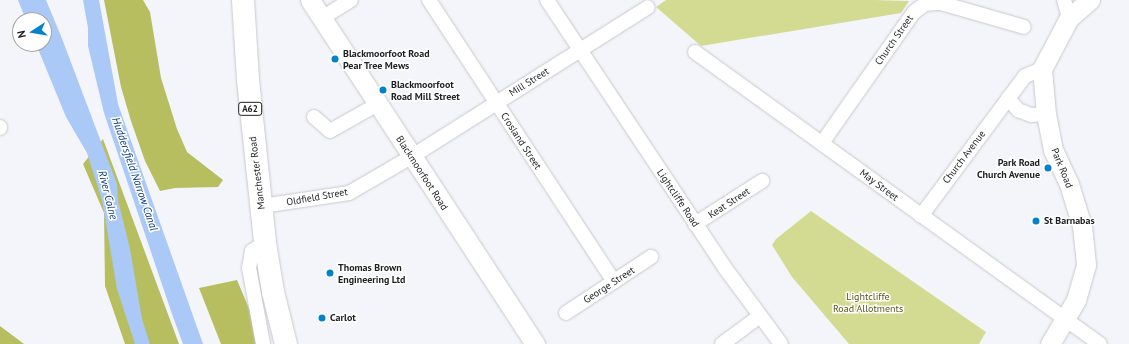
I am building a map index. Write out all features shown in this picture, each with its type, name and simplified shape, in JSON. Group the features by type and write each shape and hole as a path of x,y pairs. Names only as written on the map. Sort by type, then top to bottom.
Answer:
{"main road":[{"name":"Manchester Road","path":"243,0 248,80 265,243 273,292 286,344"}],"street":[{"name":"Blackmoorfoot Road","path":"310,0 411,157 535,344"},
{"path":"322,18 351,0"},
{"name":"Crosland Street","path":"429,0 614,282"},
{"name":"Lightcliffe Road","path":"547,0 695,224 781,344"},
{"path":"1064,0 1069,18"},
{"path":"1042,70 1069,18 1090,0"},
{"name":"Church Street","path":"822,143 914,12 925,4 941,3 1024,27"},
{"name":"Mill Street","path":"411,157 648,7"},
{"name":"May Street","path":"695,52 1100,344"},
{"name":"Church Avenue","path":"921,216 1025,76 1042,70"},
{"name":"Park Road","path":"1042,70 1046,114 1053,150 1069,184 1082,226 1086,264 1076,300 1050,344"},
{"path":"1008,98 1018,110 1031,115 1046,114"},
{"path":"314,117 330,131 378,104"},
{"name":"Oldfield Street","path":"262,206 349,192 411,157"},
{"name":"Keat Street","path":"695,224 762,181"},
{"path":"263,344 249,268 252,250 265,243"},
{"name":"George Street","path":"566,313 651,257"},
{"path":"722,344 760,316"}],"green space":[{"path":"104,0 143,0 150,12 161,78 177,129 187,152 223,180 218,187 175,188 160,191 145,161 121,87"},
{"path":"666,0 909,1 901,13 701,46 656,7"},
{"path":"103,139 179,344 125,344 105,286 104,213 83,164"},
{"name":"Lightcliffe Road Allotments","path":"811,211 986,332 979,344 849,344 792,277 772,245 776,239"},
{"path":"237,280 264,344 221,344 199,288"},
{"path":"0,326 24,344 0,344"}],"water":[{"path":"18,0 46,0 51,12 23,12"},
{"name":"Huddersfield Narrow Canal","path":"83,0 99,0 118,104 203,344 183,344 172,314 104,113 88,46 88,28"},
{"name":"River Colne","path":"52,14 117,184 118,200 130,249 142,319 150,344 135,344 117,289 102,200 87,153 66,117 39,52 52,52"}],"place":[{"name":"Blackmoorfoot Road Pear Tree Mews","path":"335,59"},
{"name":"Blackmoorfoot Road Mill Street","path":"383,90"},
{"name":"Park Road Church Avenue","path":"1048,168"},
{"name":"St Barnabas","path":"1036,221"},
{"name":"Thomas Brown Engineering Ltd","path":"330,273"},
{"name":"Carlot","path":"322,318"}]}
